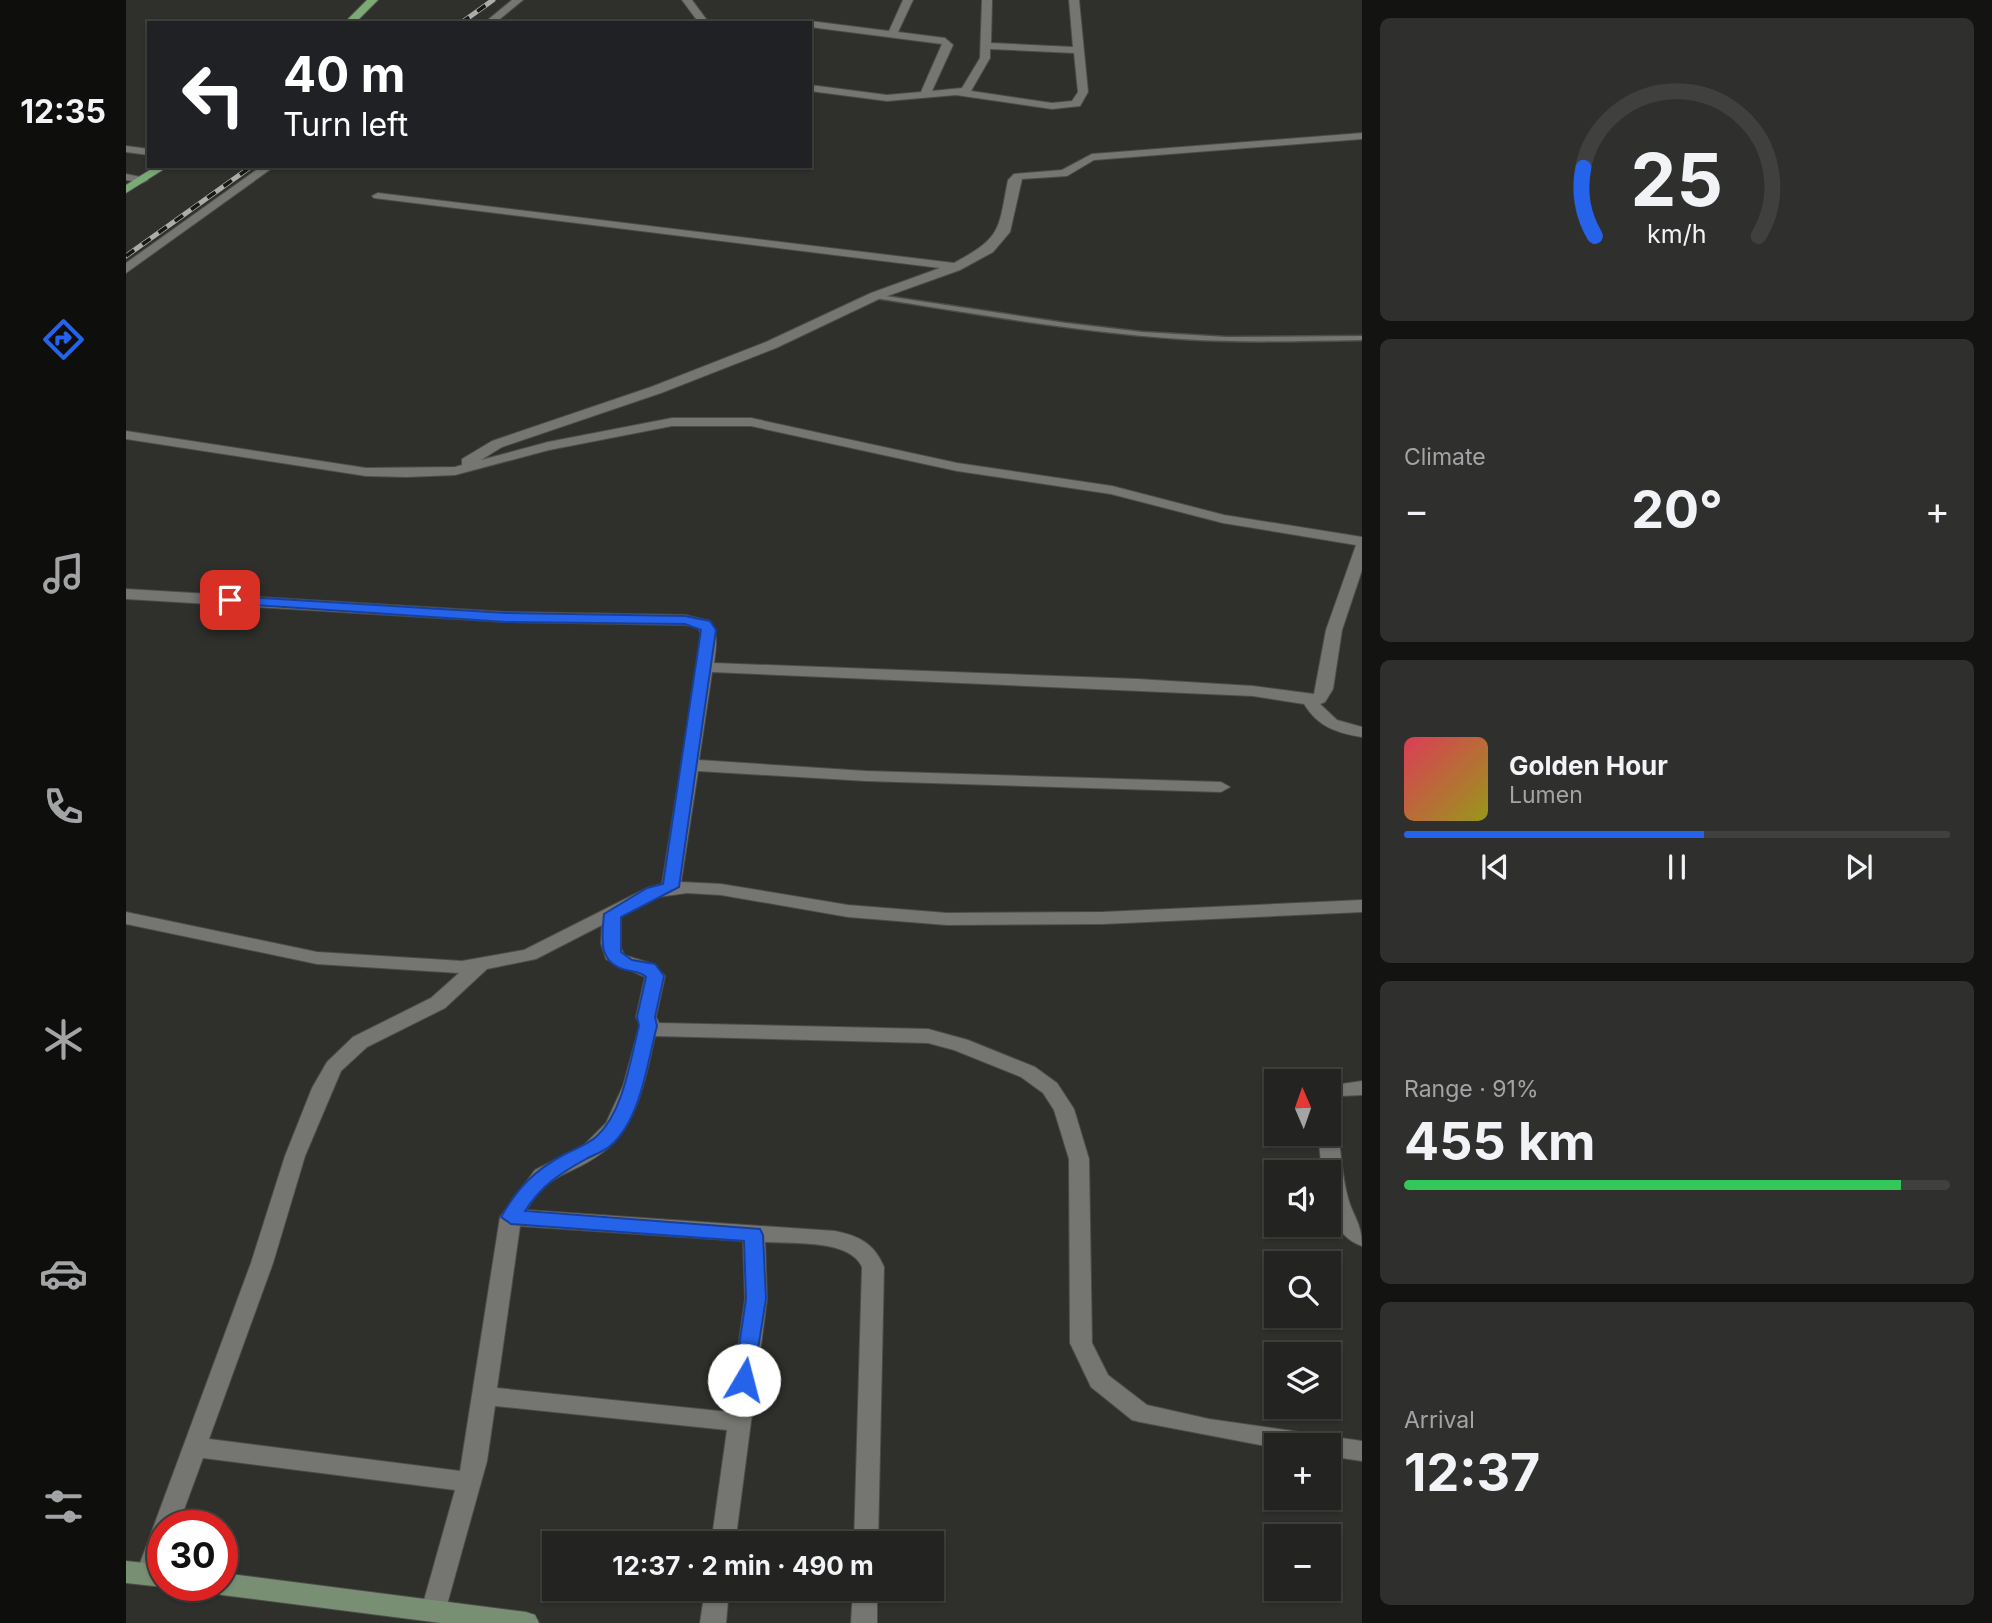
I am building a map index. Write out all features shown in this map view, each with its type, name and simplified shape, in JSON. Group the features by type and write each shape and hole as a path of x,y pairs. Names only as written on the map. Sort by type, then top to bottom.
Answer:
{"main road":[{"path":"351,21 371,0"},
{"path":"126,190 161,168"},
{"path":"238,1586 434,1611 469,1619 526,1623"}],"street":[{"path":"492,21 518,0"},
{"path":"687,0 703,21"},
{"path":"893,32 908,0"},
{"path":"960,93 969,88 985,58 987,0"},
{"path":"812,89 871,97 960,93 1052,106 1076,104 1083,92 1074,0"},
{"path":"812,24 893,32 937,39 948,45 925,95"},
{"path":"986,46 1079,50"},
{"path":"455,471 497,444 656,390 771,345 875,296 956,267 989,249 1004,232 1014,180 1018,176 1062,174 1074,170 1084,159 1092,157 1362,136"},
{"path":"126,149 147,152"},
{"path":"126,269 267,168"},
{"path":"126,177 142,180"},
{"path":"378,196 956,267"},
{"path":"126,435 366,472 455,471 548,446 672,422 751,422 808,432 957,467 1112,490 1223,519 1362,541"},
{"path":"705,667 1214,688 1310,701 1319,699 1325,689 1334,630 1362,547"},
{"path":"126,594 506,617 695,621 705,624 709,630 705,667 671,887"},
{"path":"1310,701 1319,718 1327,723 1362,732"},
{"path":"690,765 866,776 1221,788"},
{"path":"126,918 317,958 462,967 529,955 653,892 671,887 716,888 846,911 946,919 1094,918 1362,906"},
{"path":"434,1611 475,1461 511,1217 532,1185 547,1172 588,1152 615,1128 627,1102 648,1026 646,1017 655,976 649,968 627,964 613,955 610,943 612,914"},
{"path":"172,1510 262,1263 295,1156 321,1088 334,1067 360,1042 438,1003 481,965"},
{"path":"648,1026 658,1031 928,1037 961,1045 1028,1072 1050,1088 1064,1110 1079,1159 1081,1343 1099,1381 1140,1413 1264,1436"},
{"path":"1341,1089 1362,1088"},
{"path":"1330,1146 1340,1214 1349,1227 1362,1238"},
{"path":"511,1217 850,1242 869,1255 873,1267 866,1531"},
{"path":"725,1531 756,1299 754,1235"},
{"path":"484,1396 739,1422"},
{"path":"195,1447 469,1482"},
{"path":"1341,1448 1362,1451"},
{"path":"713,1623 716,1601"},
{"path":"864,1623 865,1601"}],"lane":[{"path":"875,296 1093,328 1180,337 1248,340 1362,338"}],"railway":[{"path":"464,21 493,0"},
{"path":"126,256 249,168"}],"route":[{"path":"230,600 506,617 685,620 705,624 709,630 671,887 653,892 612,914 610,943 613,955 627,964 649,968 655,976 646,1017 648,1026 627,1102 615,1128 603,1142 547,1172 532,1185 511,1217 754,1235 756,1299 744,1380"}]}
